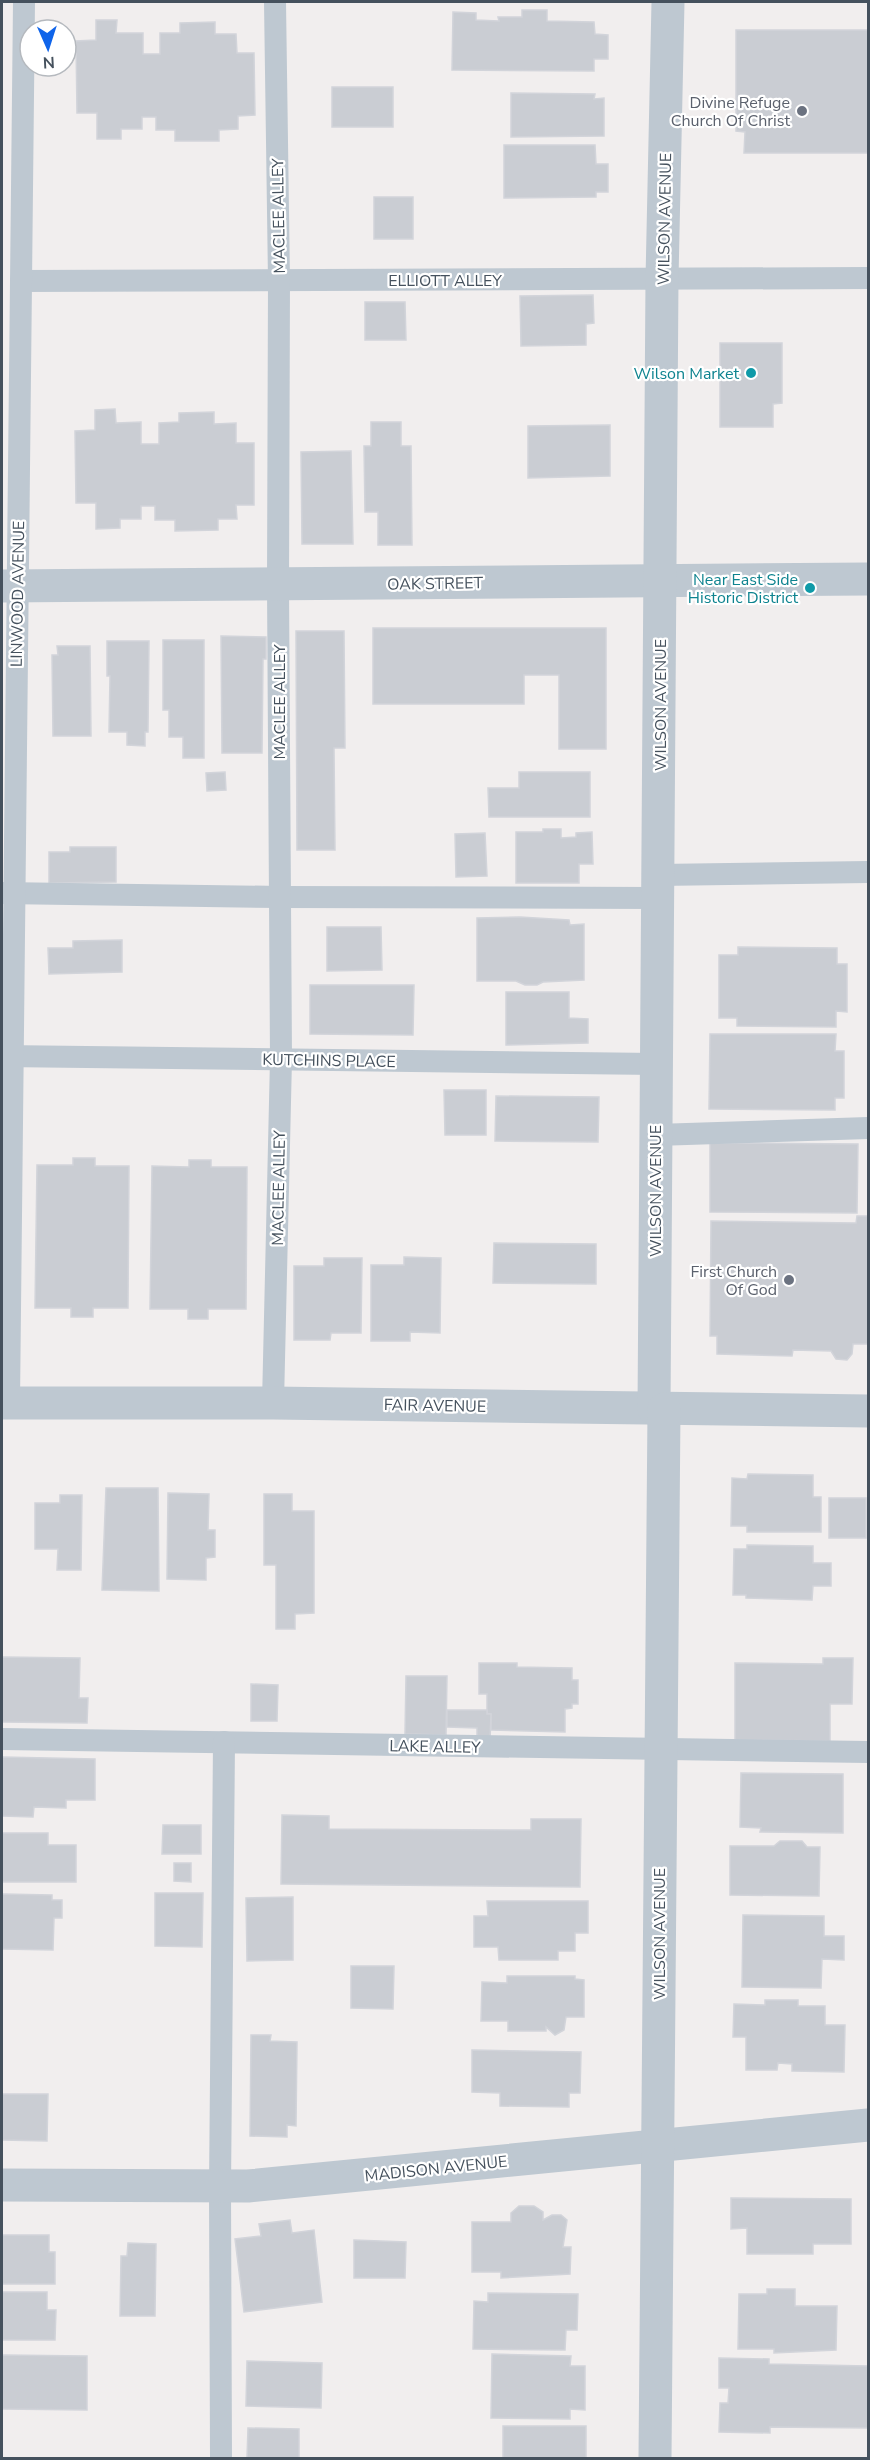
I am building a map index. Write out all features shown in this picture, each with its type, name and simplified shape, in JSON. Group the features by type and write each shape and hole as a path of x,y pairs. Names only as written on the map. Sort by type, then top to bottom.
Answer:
{"street":[{"name":"WILSON AVENUE","path":"655,2458 661,1750 656,1135 662,279 668,2"},
{"name":"OAK STREET","path":"9,586 278,586 660,579 868,579"},
{"name":"FAIR AVENUE","path":"5,1403 273,1402 868,1411"},
{"name":"MADISON AVENUE","path":"2,2185 220,2188 287,2184 658,2144 868,2125"}],"lane":[{"name":"LINWOOD AVENUE","path":"5,1403 9,586 21,281 24,2"},
{"name":"MACLEE ALLEY","path":"273,1402 281,1059 279,281 275,2"},
{"name":"ELLIOTT ALLEY","path":"21,281 868,278"},
{"path":"8,893 280,897 658,887 868,872"},
{"name":"KUTCHINS PLACE","path":"7,1056 657,1064"},
{"path":"656,1135 868,1128"},
{"name":"LAKE ALLEY","path":"2,1739 868,1752"},
{"path":"221,2458 220,2188 224,1742"}],"building":[{"path":"522,10 547,10 547,21 594,22 595,34 608,35 608,59 594,59 594,71 452,70 453,12 476,13 476,20 499,21 498,17 522,17"},
{"path":"96,20 117,20 116,33 143,33 143,54 160,54 160,33 180,33 180,23 215,22 215,34 236,34 237,53 254,53 255,115 238,116 238,129 219,130 219,141 175,141 175,130 156,130 156,117 142,117 142,129 121,129 121,139 97,139 97,113 77,113 77,78 78,41 96,40"},
{"name":"Divine Refuge Church Of Christ","path":"736,30 868,30 868,153 744,153 745,132 736,131"},
{"path":"332,87 393,87 393,127 332,127"},
{"path":"511,93 595,94 594,99 604,98 604,136 511,137"},
{"path":"504,145 595,145 596,164 608,164 608,192 596,192 596,197 504,198"},
{"path":"374,197 413,197 413,239 374,239"},
{"path":"593,295 594,323 586,324 586,345 521,346 520,296"},
{"path":"365,302 405,302 406,340 365,340"},
{"name":"Wilson Market","path":"720,343 782,343 782,403 773,404 773,427 720,427"},
{"path":"115,409 116,423 141,422 141,444 159,444 159,423 179,422 179,413 214,412 214,424 236,423 236,443 254,443 254,505 236,505 237,519 218,519 218,530 175,531 175,520 155,520 155,506 141,506 141,519 120,519 120,528 96,529 96,503 76,503 75,431 95,430 95,410"},
{"path":"371,422 401,422 401,446 411,446 412,545 378,545 378,512 365,512 364,446 371,446"},
{"path":"610,425 610,476 528,478 528,426"},
{"path":"351,451 353,544 302,544 301,452"},
{"path":"373,628 606,628 606,749 559,749 559,675 524,675 524,704 373,704"},
{"path":"296,631 344,631 345,748 334,748 335,850 297,850"},
{"path":"221,636 266,637 266,659 263,659 262,753 222,753"},
{"path":"163,640 204,640 204,758 183,758 183,737 169,737 169,710 163,710"},
{"path":"107,641 149,641 148,732 145,732 145,746 127,745 127,732 109,732 110,676 107,676"},
{"path":"57,646 90,646 91,736 53,736 52,655 58,655"},
{"path":"225,772 226,790 207,791 206,773"},
{"path":"519,772 590,772 590,817 489,817 488,788 519,788"},
{"path":"543,829 561,829 561,838 576,837 576,833 592,832 593,864 579,864 579,883 516,883 516,832 543,832"},
{"path":"485,833 487,876 456,877 455,834"},
{"path":"70,847 116,847 116,882 49,883 49,852 70,852"},
{"path":"520,917 569,920 570,925 584,924 584,980 543,982 537,985 525,985 516,981 477,981 477,918"},
{"path":"327,927 381,927 382,970 327,971"},
{"path":"122,940 122,972 49,974 48,948 73,948 73,941"},
{"path":"738,947 837,948 837,964 847,964 847,1012 836,1011 836,1027 737,1026 737,1018 719,1018 719,955 738,955"},
{"path":"310,985 414,985 413,1035 310,1034"},
{"path":"506,992 569,992 569,1018 588,1019 588,1043 506,1045"},
{"path":"710,1034 836,1034 835,1051 844,1051 844,1098 835,1098 835,1110 709,1109"},
{"path":"444,1090 486,1090 486,1135 445,1135"},
{"path":"496,1096 599,1097 598,1142 495,1141"},
{"path":"710,1143 858,1144 857,1213 710,1212"},
{"path":"73,1158 95,1158 95,1166 129,1166 128,1308 93,1308 93,1317 71,1317 71,1308 35,1308 37,1165 73,1165"},
{"path":"189,1160 211,1160 211,1167 247,1167 246,1309 208,1309 208,1319 188,1319 188,1309 150,1309 152,1166 189,1167"},
{"name":"First Church Of God","path":"857,1216 868,1216 868,1344 853,1344 852,1354 847,1360 836,1359 831,1351 793,1350 792,1356 717,1354 717,1336 710,1336 711,1221 856,1223"},
{"path":"494,1243 596,1244 596,1284 493,1283"},
{"path":"404,1257 441,1258 440,1333 410,1332 410,1341 371,1341 371,1265 404,1265"},
{"path":"324,1258 362,1258 361,1333 331,1333 330,1340 294,1340 294,1266 324,1266"},
{"path":"748,1474 813,1475 813,1497 821,1497 821,1532 747,1532 747,1526 731,1526 732,1478 747,1479"},
{"path":"106,1488 158,1488 159,1591 102,1590"},
{"path":"168,1493 209,1494 208,1530 215,1530 215,1557 206,1558 206,1580 167,1579"},
{"path":"264,1494 292,1494 292,1511 314,1511 314,1613 295,1614 295,1629 276,1629 276,1565 264,1565"},
{"path":"60,1495 82,1495 81,1570 57,1570 58,1549 35,1549 35,1503 60,1503"},
{"path":"829,1498 866,1498 866,1538 829,1538"},
{"path":"747,1545 813,1546 813,1563 831,1563 831,1586 813,1586 812,1600 746,1598 746,1595 733,1595 734,1549 747,1549"},
{"path":"2,1657 80,1658 79,1698 88,1698 87,1723 2,1722"},
{"path":"823,1658 853,1658 852,1704 830,1704 830,1741 735,1740 735,1663 823,1664"},
{"path":"479,1663 517,1663 517,1667 572,1668 572,1680 578,1680 578,1704 572,1704 572,1708 565,1709 565,1732 491,1730 491,1714 487,1714 487,1694 479,1694"},
{"path":"406,1676 447,1676 446,1735 405,1734"},
{"path":"251,1684 278,1685 277,1721 251,1721"},
{"path":"447,1710 487,1710 487,1714 491,1714 490,1740 477,1740 477,1728 447,1727"},
{"path":"2,1757 95,1759 95,1800 66,1800 66,1808 34,1807 33,1817 2,1816"},
{"path":"741,1773 843,1774 843,1833 760,1832 761,1828 740,1827"},
{"path":"282,1815 329,1816 329,1829 531,1830 531,1819 581,1819 580,1887 281,1884"},
{"path":"163,1825 201,1825 201,1854 162,1854"},
{"path":"2,1833 48,1833 48,1845 76,1845 76,1882 2,1882"},
{"path":"780,1841 802,1841 807,1847 820,1847 819,1896 730,1895 730,1846 774,1846"},
{"path":"174,1863 191,1863 191,1882 174,1881"},
{"path":"155,1893 203,1893 202,1947 155,1946"},
{"path":"2,1894 52,1895 52,1900 62,1900 62,1918 54,1918 53,1950 2,1949"},
{"path":"293,1897 293,1960 247,1961 246,1898"},
{"path":"487,1901 588,1901 588,1933 575,1933 575,1951 558,1951 558,1960 499,1960 498,1947 474,1947 474,1916 488,1916"},
{"path":"743,1915 824,1916 824,1936 844,1936 844,1960 822,1959 821,1988 742,1987"},
{"path":"351,1966 394,1966 393,2009 351,2008"},
{"path":"507,1976 575,1976 575,1979 584,1980 584,2017 566,2017 564,2030 555,2035 546,2027 546,2031 508,2031 508,2021 481,2021 482,1982 507,1983"},
{"path":"765,2000 798,2000 798,2006 825,2006 825,2025 845,2025 844,2072 792,2071 792,2064 778,2063 777,2070 746,2070 746,2037 733,2037 734,2004 765,2005"},
{"path":"251,2035 271,2035 270,2041 297,2042 296,2126 287,2125 287,2137 250,2136"},
{"path":"472,2050 581,2052 580,2093 569,2093 569,2107 500,2106 500,2093 472,2092"},
{"path":"2,2094 48,2094 47,2141 2,2140"},
{"path":"731,2198 851,2199 851,2244 813,2244 813,2254 747,2254 747,2228 731,2229"},
{"path":"519,2206 534,2206 543,2212 543,2220 552,2215 561,2215 567,2220 563,2247 571,2247 570,2274 501,2278 501,2272 472,2272 472,2222 511,2222 511,2213"},
{"path":"290,2220 292,2233 314,2230 322,2302 244,2312 235,2239 261,2236 259,2224"},
{"path":"2,2235 49,2235 49,2252 55,2252 55,2284 2,2284"},
{"path":"354,2240 406,2242 405,2278 354,2278"},
{"path":"128,2243 156,2244 155,2316 120,2316 121,2256 127,2256"},
{"path":"767,2289 795,2289 795,2306 837,2306 836,2350 774,2353 774,2349 738,2349 739,2294 767,2294"},
{"path":"2,2292 47,2292 47,2310 56,2310 55,2340 2,2340"},
{"path":"488,2293 578,2294 577,2330 566,2330 565,2350 473,2349 474,2301 488,2302"},
{"path":"492,2354 571,2356 570,2366 585,2366 585,2410 570,2409 570,2419 491,2418"},
{"path":"2,2355 87,2356 87,2410 2,2409"},
{"path":"719,2358 769,2359 769,2364 868,2366 868,2428 770,2427 770,2433 719,2432 720,2403 728,2403 729,2388 719,2388"},
{"path":"247,2361 322,2363 321,2408 246,2406"},
{"path":"503,2426 586,2426 586,2458 503,2458"},
{"path":"248,2428 299,2429 299,2458 247,2458"}],"place":[{"name":"Divine Refuge Church Of Christ","path":"802,111"},
{"name":"Wilson Market","path":"751,373"},
{"name":"Near East Side Historic District","path":"810,588"},
{"name":"First Church Of God","path":"789,1280"}]}
